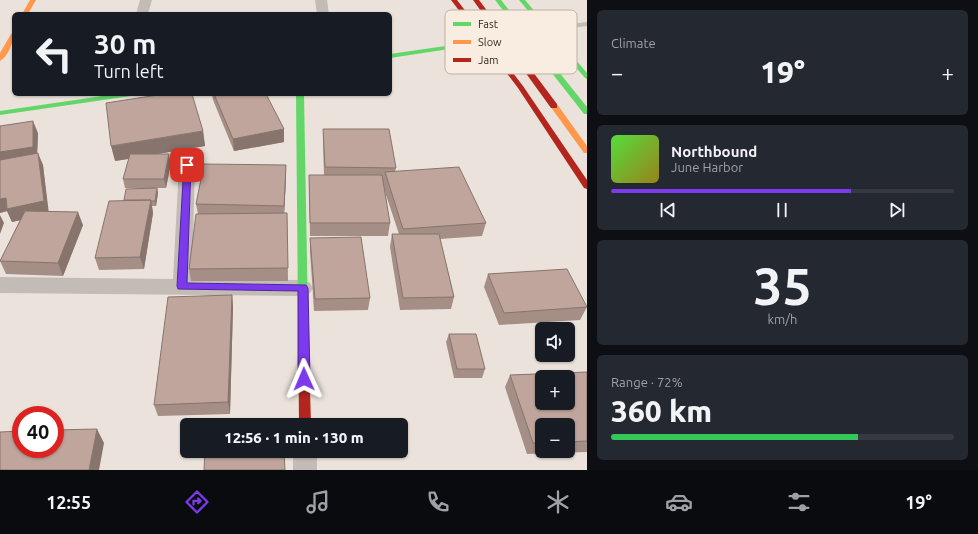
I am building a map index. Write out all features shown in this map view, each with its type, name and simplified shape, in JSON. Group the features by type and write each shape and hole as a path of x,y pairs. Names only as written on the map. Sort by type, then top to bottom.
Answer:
{"main road":[{"path":"26,12 33,0"},
{"path":"454,0 462,10"},
{"path":"476,0 483,10"},
{"path":"498,0 506,10"},
{"path":"522,0 531,10"},
{"path":"0,59 12,38"},
{"path":"392,56 445,48"},
{"path":"577,65 587,77"},
{"path":"512,74 587,186"},
{"path":"530,74 587,151"},
{"path":"557,74 587,112"},
{"path":"0,113 115,96"},
{"path":"300,96 305,418"}],"street":[{"path":"143,12 146,0"},
{"path":"322,0 323,12"},
{"path":"182,286 187,165"},
{"path":"0,285 303,288"},
{"path":"305,458 306,470"}],"lane":[{"path":"577,25 587,24"}],"building":[{"path":"151,96 193,96 203,131 111,146 106,103"},
{"path":"215,96 267,96 284,129 233,139"},
{"path":"33,121 33,147 0,152 0,126"},
{"path":"323,129 389,129 396,168 325,167"},
{"path":"38,153 44,201 7,209 6,198 0,199 0,160"},
{"path":"130,154 169,154 164,179 123,179"},
{"path":"204,164 286,165 284,206 196,204"},
{"path":"459,167 486,223 403,229 385,172"},
{"path":"309,175 382,175 390,223 310,223"},
{"path":"157,188 155,201 124,200 126,189"},
{"path":"151,200 140,257 95,258 109,201"},
{"path":"25,211 78,212 58,263 0,261"},
{"path":"287,213 288,268 189,269 196,214"},
{"path":"392,234 439,234 454,297 403,298"},
{"path":"361,237 370,298 315,299 310,238"},
{"path":"567,269 587,307 504,313 488,274"},
{"path":"232,295 228,402 154,405 168,297"},
{"path":"449,334 476,334 485,369 457,369"},
{"path":"575,372 587,372 587,441 575,442 575,418 535,418 535,443 533,443 510,375 535,374 535,410 575,410"},
{"path":"97,429 89,470 0,470 0,432 12,431 12,458 64,458 64,430"},
{"path":"205,458 284,458 285,470 204,470"}],"traffic: fast":[{"path":"498,0 506,10"},
{"path":"522,0 530,10"},
{"path":"392,56 445,48"},
{"path":"577,65 587,77"},
{"path":"557,74 587,112"},
{"path":"0,113 117,96"},
{"path":"300,96 303,316"}],"traffic: slow":[{"path":"26,12 33,0"},
{"path":"0,59 12,38"},
{"path":"554,106 587,151"}],"traffic: jam":[{"path":"454,0 462,10"},
{"path":"476,0 483,10"},
{"path":"511,74 587,186"},
{"path":"530,74 554,106"},
{"path":"303,316 305,418"}],"route":[{"path":"187,165 182,286 303,288 304,379"}]}
